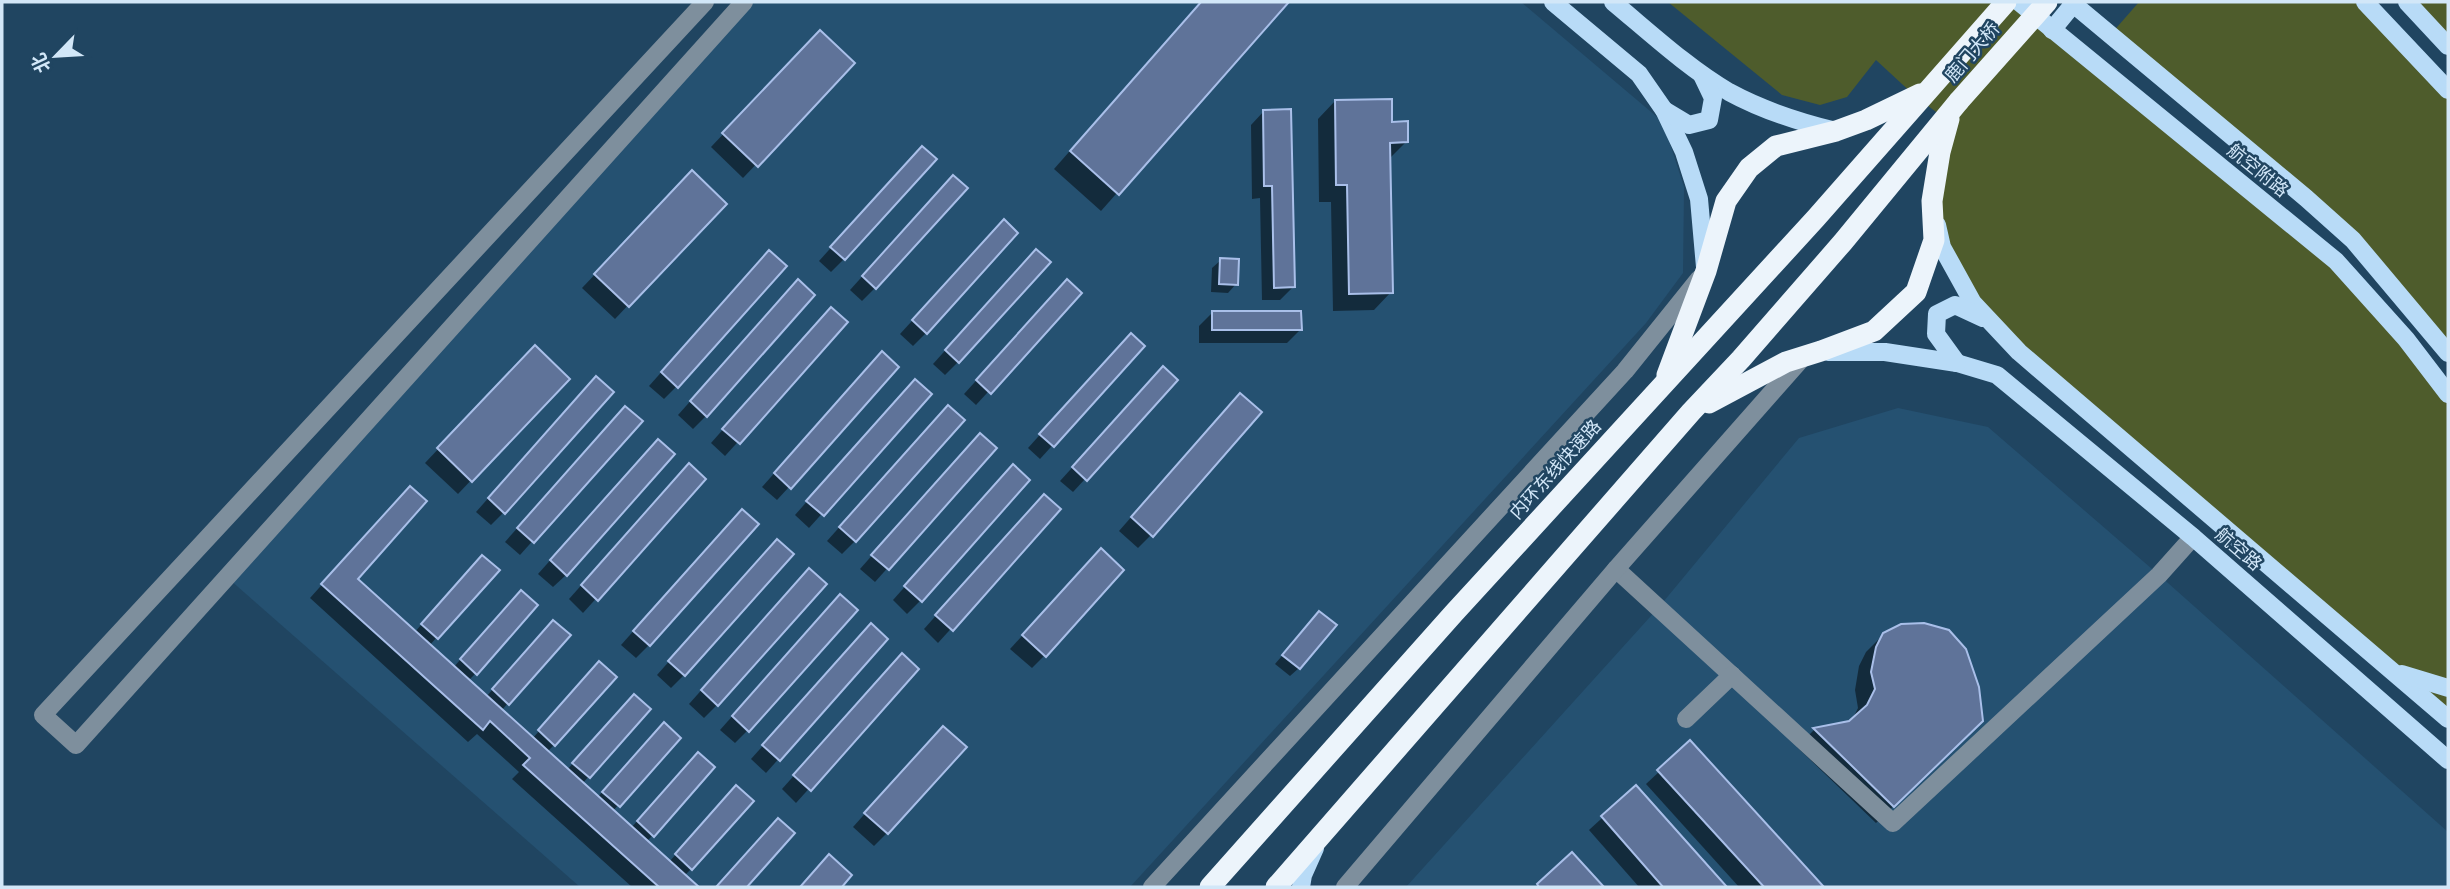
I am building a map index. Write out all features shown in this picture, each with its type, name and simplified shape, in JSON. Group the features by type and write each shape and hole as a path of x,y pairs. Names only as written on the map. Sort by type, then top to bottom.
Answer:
{"highway":[{"name":"鹿门大桥","path":"1931,86 2006,2"},
{"name":"鹿门大桥","path":"1956,106 2047,2"},
{"path":"1664,383 1706,271 1726,201 1749,169 1776,146 1836,131 1866,120 1931,86"},
{"name":"内环东线快速路","path":"1210,887 1816,218 1931,86"},
{"path":"1691,412 1786,362 1874,331 1916,292 1934,240 1932,201 1940,152 1956,106"},
{"path":"1276,887 1843,242 1956,106"}],"main road":[{"path":"1553,2 1639,74 1664,110 1684,152 1699,199 1706,271"},
{"path":"1613,2 1666,47 1728,92 1796,122 1836,131"},
{"name":"航空附路","path":"2019,2 2336,261 2406,339 2448,394"},
{"path":"2052,30 2073,2"},
{"name":"航空附路","path":"2073,2 2353,240 2448,353"},
{"path":"2365,2 2448,90"},
{"path":"2407,2 2448,46"},
{"path":"1664,110 1689,125 1709,120 1713,98 1700,72"},
{"name":"航空路","path":"1932,201 1942,247 1973,303 2019,352 2448,719"},
{"path":"1957,363 1936,334 1937,314 1955,305 1989,320"},
{"path":"1812,354 1885,352 1957,363"},
{"name":"航空路","path":"1957,363 1997,375 2193,537 2448,760"},
{"path":"2394,671 2448,688"},
{"path":"1301,887 1303,875 1320,837"}],"street":[{"path":"705,2 43,715 76,745 744,2"},
{"path":"1152,887 1625,371 1706,271"},
{"path":"1345,887 1616,569 1812,354"},
{"path":"1616,569 1893,823 2159,575 2193,537"},
{"path":"1686,719 1732,675"}],"shaded area":[{"path":"752,2 1521,2 1663,122 1684,187 1683,273 1646,323 1130,887 580,887 229,579"},
{"path":"1898,408 1988,427 2159,575 2448,832 2448,887 1406,887 1659,607 1799,438"}],"green space":[{"path":"1668,2 2019,2 2336,261 2448,394 2448,719 1973,303 1932,201 1948,121 1915,96 1876,60 1847,97 1820,105 1782,95"},
{"path":"2139,2 2365,2 2448,90 2448,353 2353,240 2111,34"},
{"path":"2410,2 2448,2 2448,41"}],"building":[{"path":"1201,2 1289,2 1119,195 1070,151"},
{"path":"820,30 855,63 758,167 722,133"},
{"path":"1392,99 1392,122 1408,121 1408,142 1390,143 1393,293 1349,294 1347,185 1336,185 1335,100"},
{"path":"1291,109 1295,287 1274,288 1272,186 1264,186 1263,110"},
{"path":"922,146 937,159 845,260 830,247"},
{"path":"692,170 727,204 629,307 594,274"},
{"path":"953,175 968,188 876,289 862,276"},
{"path":"1004,219 1018,233 927,334 912,320"},
{"path":"1036,249 1051,262 959,363 945,350"},
{"path":"769,250 787,266 678,388 661,372"},
{"path":"1220,258 1239,259 1238,285 1219,284"},
{"path":"798,279 815,295 707,417 690,401"},
{"path":"1067,279 1082,293 991,394 976,380"},
{"path":"831,307 848,322 740,444 722,429"},
{"path":"1212,311 1301,311 1302,330 1212,330"},
{"path":"1131,333 1145,346 1054,447 1039,434"},
{"path":"535,345 570,379 472,482 437,448"},
{"path":"882,351 899,367 791,489 774,473"},
{"path":"1163,366 1178,380 1087,481 1072,467"},
{"path":"596,376 614,392 505,514 488,498"},
{"path":"915,379 932,394 824,516 806,501"},
{"path":"1240,393 1262,412 1153,537 1131,517"},
{"path":"948,405 965,420 856,542 839,527"},
{"path":"625,406 643,421 534,543 517,528"},
{"path":"980,433 997,448 889,570 871,555"},
{"path":"658,439 675,454 567,576 550,560"},
{"path":"689,463 706,479 598,601 581,585"},
{"path":"1013,464 1030,480 922,602 904,586"},
{"path":"410,486 427,501 358,579 699,887 659,887 523,765 530,758 490,721 483,730 321,584"},
{"path":"1044,494 1061,509 953,631 935,615"},
{"path":"742,509 759,524 650,646 633,631"},
{"path":"777,539 794,554 685,676 668,661"},
{"path":"1101,548 1124,570 1046,657 1022,635"},
{"path":"482,555 500,570 438,639 421,624"},
{"path":"809,568 827,584 718,706 701,690"},
{"path":"521,590 538,605 477,675 460,659"},
{"path":"840,594 858,610 749,732 732,716"},
{"path":"1319,611 1337,625 1300,669 1282,655"},
{"path":"553,620 571,635 509,705 492,689"},
{"path":"871,623 888,639 780,761 762,745"},
{"path":"1924,623 1949,630 1966,649 1979,687 1983,721 1894,807 1813,728 1849,721 1867,705 1875,689 1871,672 1876,647 1883,633 1901,624"},
{"path":"902,653 919,669 811,791 793,775"},
{"path":"599,661 617,677 555,746 538,730"},
{"path":"634,694 651,709 590,778 572,763"},
{"path":"664,722 681,738 620,807 602,792"},
{"path":"943,726 967,747 888,834 864,813"},
{"path":"1690,740 1824,887 1764,887 1657,770"},
{"path":"698,752 715,767 654,837 637,821"},
{"path":"736,785 754,801 692,870 675,854"},
{"path":"1636,785 1727,887 1663,887 1601,816"},
{"path":"778,818 795,833 747,887 716,887"},
{"path":"1572,852 1604,887 1539,887 1537,884"},
{"path":"829,854 852,875 842,887 800,887"}]}
